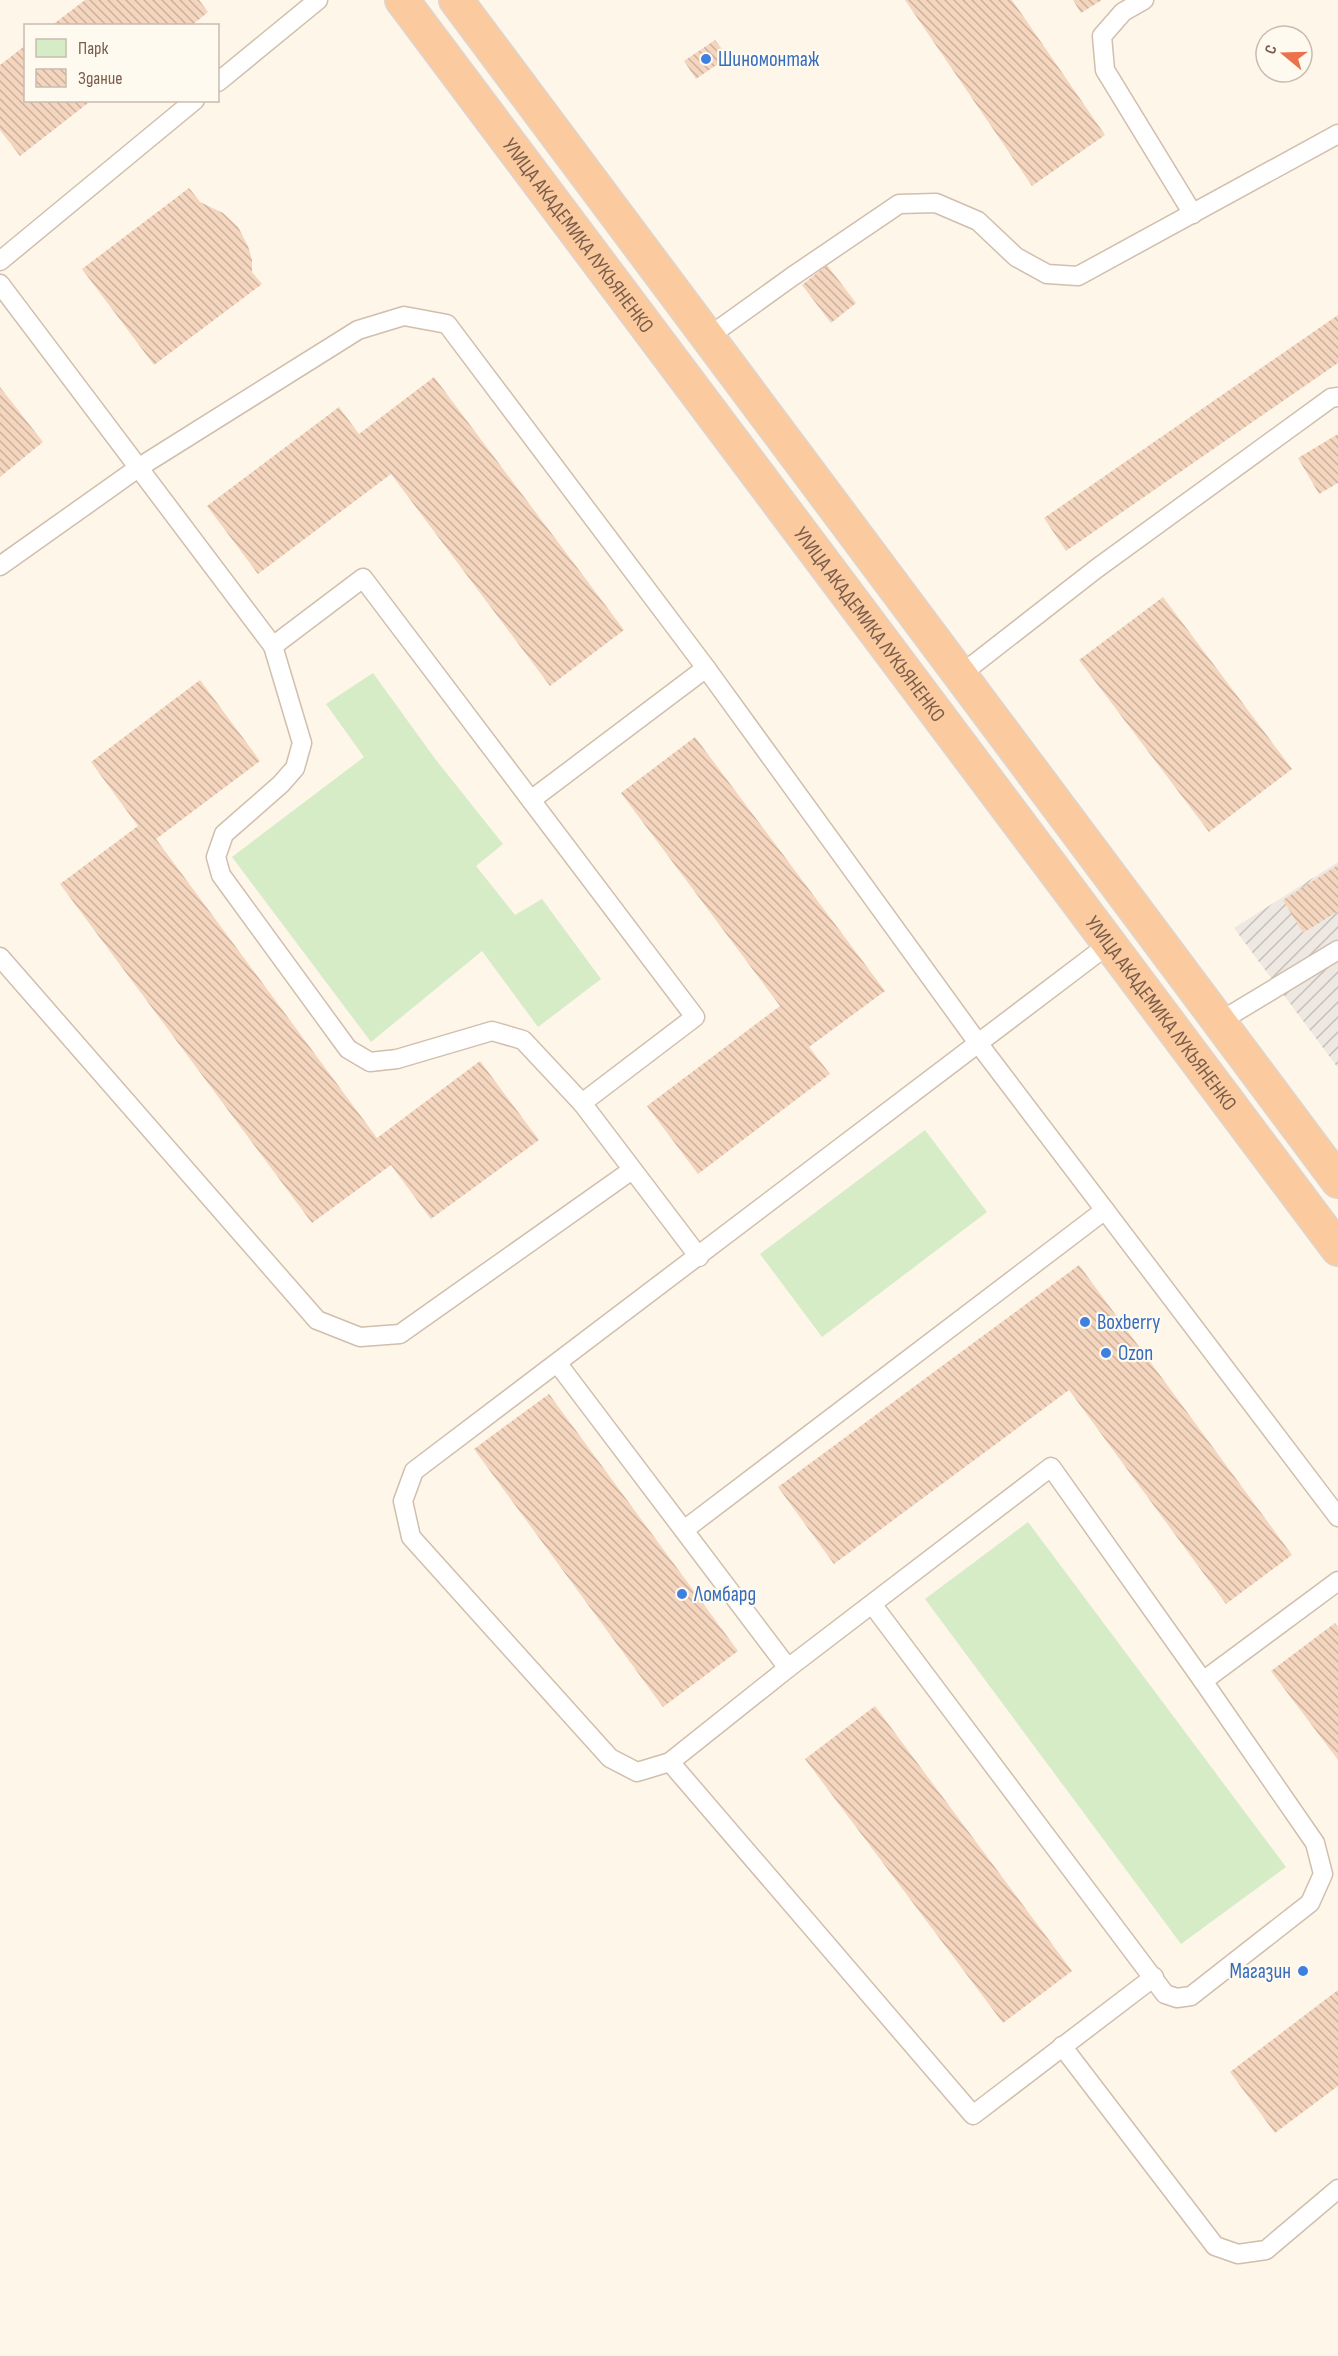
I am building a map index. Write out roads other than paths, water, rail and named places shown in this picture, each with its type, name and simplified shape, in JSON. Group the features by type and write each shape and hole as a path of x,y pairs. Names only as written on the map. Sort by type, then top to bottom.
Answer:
{"highway":[{"name":"УЛИЦА АКАДЕМИКА ЛУКЬЯНЕНКО","path":"402,0 1338,1249"},
{"name":"УЛИЦА АКАДЕМИКА ЛУКЬЯНЕНКО","path":"456,0 1338,1181"}],"lane":[{"path":"219,81 318,0"},
{"path":"1144,0 1123,12 1102,36 1105,70 1193,214"},
{"path":"0,261 193,102"},
{"path":"708,337 899,204 936,204 978,221 1016,257 1047,274 1078,276 1338,134"},
{"path":"0,284 273,646 302,743 295,768 281,784 224,834 216,857 220,875 348,1049 370,1062 397,1059 492,1031 523,1040 582,1103 699,1257"},
{"path":"0,566 138,468 358,330 404,316 447,324 706,668 978,1043 1338,1517"},
{"path":"960,675 1096,569 1331,398 1338,397"},
{"path":"273,646 363,578 695,1017 582,1103"},
{"path":"531,800 706,668"},
{"path":"872,1604 1165,1994 1177,1998 1191,1996 1310,1903 1323,1874 1315,1843 1051,1467 788,1668 670,1762 638,1772 610,1758 411,1537 403,1501 414,1471 1109,944"},
{"path":"1219,1022 1338,950"},
{"path":"0,957 317,1320 360,1337 400,1334 632,1170"},
{"path":"684,1530 1105,1210"},
{"path":"558,1364 788,1668"},
{"path":"1203,1681 1338,1581"},
{"path":"670,1762 973,2115 1154,1977"},
{"path":"1062,2046 1215,2246 1238,2254 1266,2250 1338,2189"}],"place":[{"name":"Шиномонтаж","path":"706,59"},
{"name":"Boxberry","path":"1085,1322"},
{"name":"Ozon","path":"1106,1353"},
{"name":"Ломбард","path":"682,1594"},
{"name":"Магазин","path":"1303,1971"}]}
